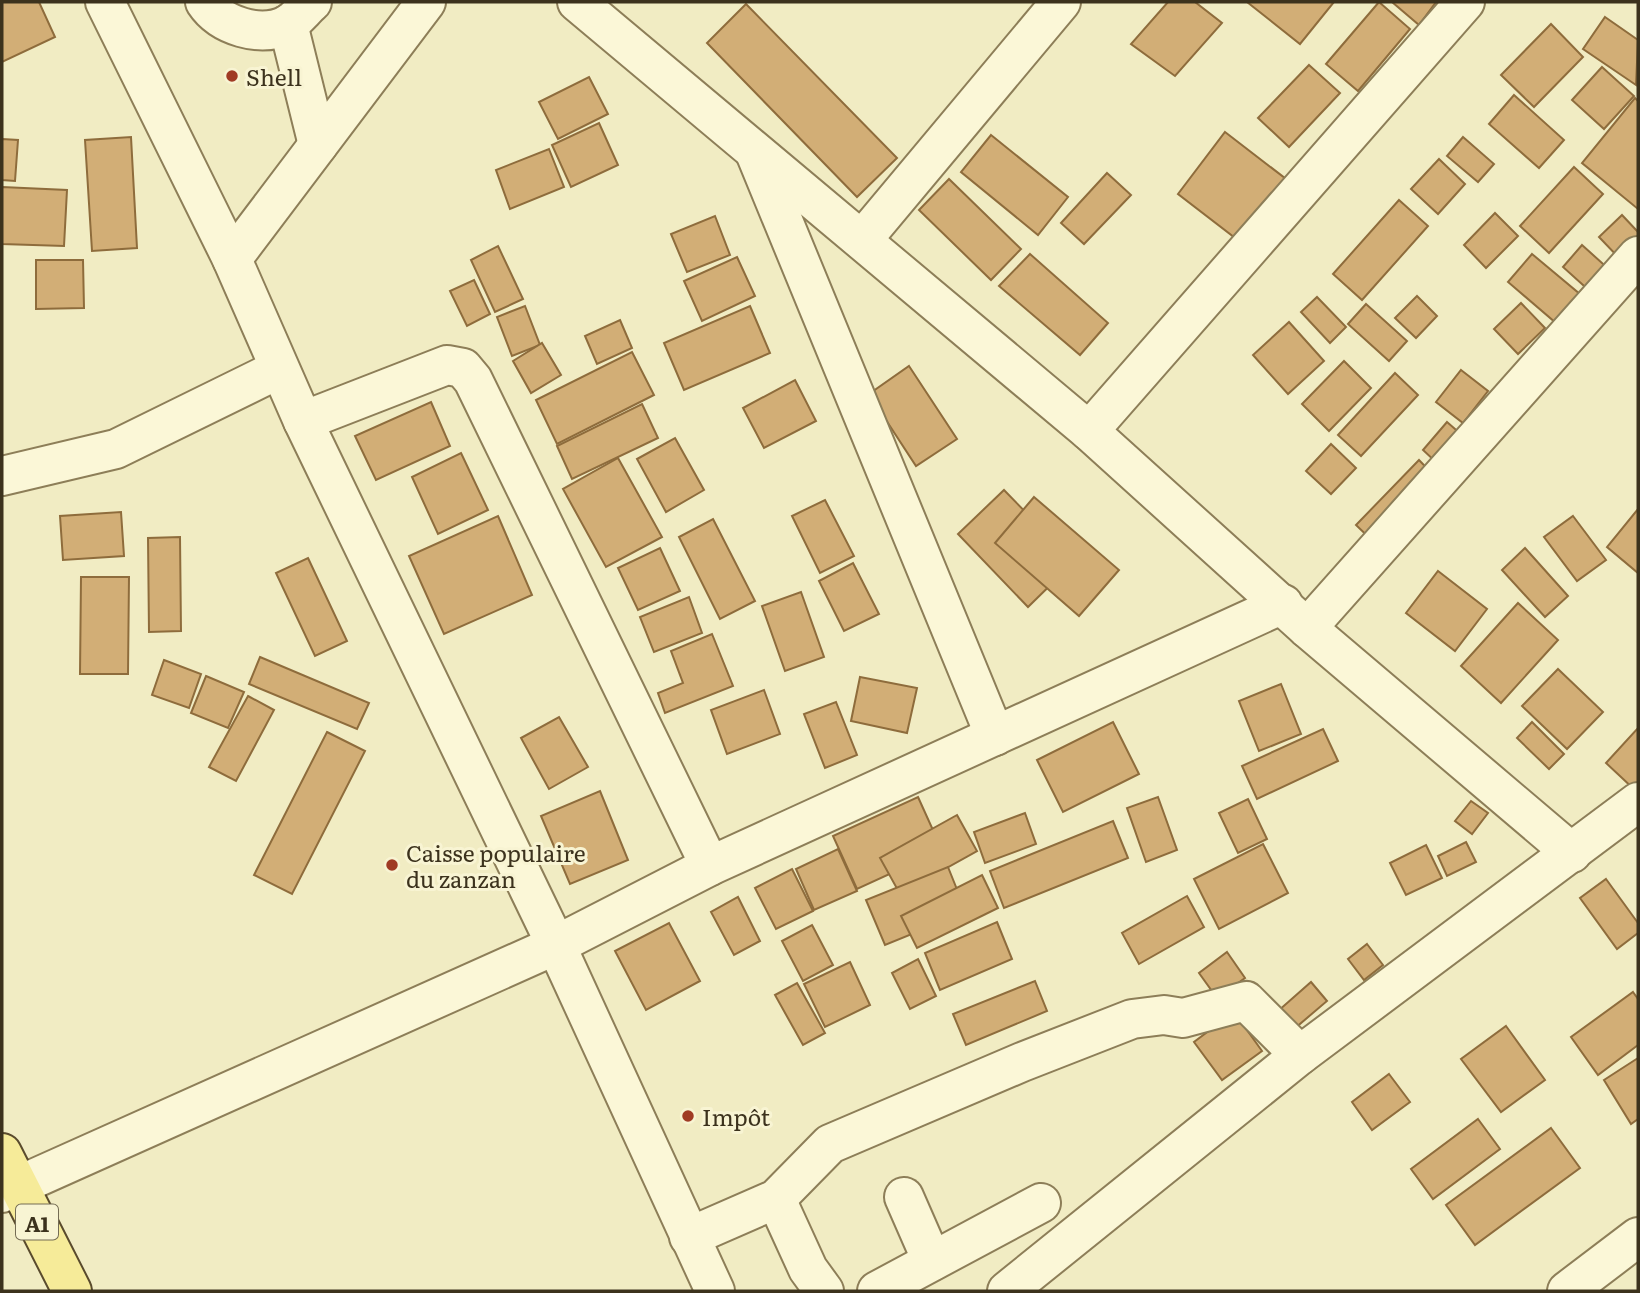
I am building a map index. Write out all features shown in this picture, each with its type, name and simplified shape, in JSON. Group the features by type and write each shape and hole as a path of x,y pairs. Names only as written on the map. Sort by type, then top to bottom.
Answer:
{"main road":[{"name":"A1","path":"7,1177 72,1291"}],"street":[{"path":"105,2 232,259 303,421 556,945 715,1291"},
{"path":"205,2 210,9 235,26 270,30 300,13 318,145"},
{"path":"232,259 426,2"},
{"path":"577,2 1089,431 1295,616 1572,853"},
{"path":"862,240 1061,2"},
{"path":"1089,431 1465,2"},
{"path":"753,148 995,736"},
{"path":"7,1177 556,945 710,866 995,736 1295,616 1638,256"},
{"path":"303,421 447,365 463,368 473,380 710,866"},
{"path":"2,475 116,449 279,369"},
{"path":"1007,1291 1300,1055 1638,802"},
{"path":"688,1237 776,1199 830,1144 1022,1062 1132,1019 1164,1015 1183,1018 1246,1001 1300,1055"},
{"path":"904,1197 932,1261"},
{"path":"776,1199 808,1269 824,1291"},
{"path":"877,1291 1041,1203"},
{"path":"1567,1291 1638,1237"}],"building":[{"path":"2,2 39,2 55,37 2,62"},
{"path":"1168,2 1195,2 1222,23 1175,76 1131,44"},
{"path":"1247,2 1334,2 1300,44"},
{"path":"1379,2 1410,29 1358,91 1326,64"},
{"path":"1392,2 1436,2 1419,25"},
{"path":"746,4 897,158 857,197 707,43"},
{"path":"1605,17 1638,40 1636,85 1583,49"},
{"path":"1551,24 1583,57 1534,107 1501,75"},
{"path":"1309,65 1340,93 1289,147 1258,118"},
{"path":"1602,67 1634,96 1604,129 1572,100"},
{"path":"589,77 608,114 558,139 539,102"},
{"path":"1514,95 1564,140 1539,168 1489,124"},
{"path":"1635,98 1638,101 1638,209 1582,163"},
{"path":"599,123 618,165 571,187 552,145"},
{"path":"1225,132 1290,182 1243,244 1178,194"},
{"path":"991,135 1068,197 1038,235 961,172"},
{"path":"131,137 137,248 92,251 85,140"},
{"path":"1463,137 1494,164 1478,182 1447,156"},
{"path":"2,139 18,140 15,181 2,180"},
{"path":"549,149 564,187 510,209 496,170"},
{"path":"1439,159 1465,184 1438,214 1411,189"},
{"path":"1574,167 1603,194 1549,253 1520,226"},
{"path":"1107,173 1131,195 1084,244 1061,223"},
{"path":"949,179 1021,249 991,280 919,210"},
{"path":"2,187 67,190 64,246 2,244"},
{"path":"1399,200 1428,226 1362,300 1333,274"},
{"path":"1495,213 1518,236 1486,268 1464,245"},
{"path":"1622,215 1638,232 1638,244 1621,260 1599,237"},
{"path":"715,216 730,255 687,272 671,234"},
{"path":"1582,245 1612,272 1593,294 1563,267"},
{"path":"498,246 523,299 495,312 471,260"},
{"path":"1030,254 1108,323 1080,355 999,286"},
{"path":"1532,254 1587,300 1563,329 1508,282"},
{"path":"737,257 755,296 702,321 684,281"},
{"path":"36,260 83,260 84,308 36,309"},
{"path":"474,280 490,314 467,326 450,291"},
{"path":"1417,296 1437,316 1416,338 1395,318"},
{"path":"1317,297 1346,327 1330,343 1301,312"},
{"path":"1521,303 1545,328 1518,354 1494,329"},
{"path":"1366,304 1407,341 1389,361 1348,324"},
{"path":"525,306 540,345 512,356 497,317"},
{"path":"750,306 770,353 684,390 664,343"},
{"path":"620,320 632,348 597,364 585,336"},
{"path":"1289,322 1324,361 1288,394 1253,355"},
{"path":"542,343 561,375 531,393 513,361"},
{"path":"632,352 654,395 557,444 536,400"},
{"path":"1344,361 1371,388 1329,431 1302,404"},
{"path":"909,366 957,439 916,466 869,394"},
{"path":"1461,370 1488,391 1463,423 1436,402"},
{"path":"1395,373 1418,395 1361,456 1338,435"},
{"path":"795,380 816,421 764,448 743,408"},
{"path":"431,402 450,446 376,480 355,436"},
{"path":"642,404 658,438 572,479 557,446"},
{"path":"1447,422 1478,449 1453,478 1423,450"},
{"path":"675,438 704,490 666,512 637,459"},
{"path":"1331,444 1356,468 1331,494 1306,471"},
{"path":"461,453 488,510 438,534 412,477"},
{"path":"618,458 662,537 606,567 563,489"},
{"path":"1419,460 1442,484 1380,548 1356,525"},
{"path":"1004,490 1074,562 1028,607 958,534"},
{"path":"1034,497 1119,570 1079,616 995,543"},
{"path":"825,500 854,556 820,573 792,516"},
{"path":"1638,509 1638,573 1607,547"},
{"path":"121,512 124,556 63,560 60,516"},
{"path":"498,516 532,595 444,634 409,556"},
{"path":"1573,516 1606,560 1577,581 1544,537"},
{"path":"713,519 755,601 720,619 679,537"},
{"path":"180,537 181,631 149,632 148,538"},
{"path":"660,548 680,591 638,610 618,568"},
{"path":"1525,548 1568,596 1545,617 1502,570"},
{"path":"308,558 347,641 315,656 276,573"},
{"path":"853,563 879,614 844,631 819,581"},
{"path":"1438,571 1487,609 1455,651 1406,613"},
{"path":"81,577 129,577 128,674 80,674"},
{"path":"801,592 824,657 785,671 762,606"},
{"path":"689,597 702,633 654,652 640,617"},
{"path":"1518,603 1558,640 1501,703 1461,666"},
{"path":"712,634 733,686 665,713 658,693 683,683 671,651"},
{"path":"260,657 369,703 357,729 249,684"},
{"path":"164,660 201,674 189,708 152,695"},
{"path":"1558,669 1603,712 1567,749 1522,706"},
{"path":"206,676 244,692 228,728 191,713"},
{"path":"860,677 917,688 907,733 851,721"},
{"path":"1281,684 1301,734 1259,751 1239,701"},
{"path":"764,690 780,734 727,754 711,710"},
{"path":"248,696 274,710 236,781 209,767"},
{"path":"836,702 857,755 825,768 804,714"},
{"path":"559,717 588,767 549,789 521,738"},
{"path":"1113,722 1139,774 1063,812 1037,760"},
{"path":"1532,722 1564,754 1549,769 1517,738"},
{"path":"1638,728 1638,789 1636,791 1606,763"},
{"path":"1323,729 1338,761 1257,799 1242,766"},
{"path":"327,732 365,751 292,894 254,875"},
{"path":"600,791 628,860 570,884 541,816"},
{"path":"918,797 942,850 857,889 833,836"},
{"path":"1158,797 1177,850 1146,862 1127,808"},
{"path":"1248,799 1267,839 1238,853 1219,813"},
{"path":"1471,801 1488,813 1472,834 1455,821"},
{"path":"1025,813 1036,844 985,863 974,832"},
{"path":"957,815 977,851 900,894 880,858"},
{"path":"1113,821 1128,858 1004,908 990,871"},
{"path":"1466,842 1476,862 1447,876 1438,856"},
{"path":"1263,844 1288,893 1219,929 1194,879"},
{"path":"1426,845 1442,878 1406,895 1390,863"},
{"path":"838,849 857,891 814,910 796,869"},
{"path":"948,867 966,912 885,945 866,900"},
{"path":"792,869 813,911 776,929 755,888"},
{"path":"982,875 998,908 917,948 901,916"},
{"path":"1606,879 1638,923 1638,933 1617,949 1580,898"},
{"path":"1187,896 1204,927 1139,964 1122,933"},
{"path":"738,897 760,941 734,955 711,912"},
{"path":"997,922 1012,959 940,990 925,953"},
{"path":"669,923 700,981 646,1010 615,951"},
{"path":"812,925 833,965 803,981 782,941"},
{"path":"1367,944 1383,965 1364,980 1348,959"},
{"path":"1227,952 1245,978 1217,998 1199,973"},
{"path":"918,959 936,996 910,1009 892,973"},
{"path":"850,962 870,1005 825,1027 804,984"},
{"path":"1035,981 1047,1011 966,1045 953,1014"},
{"path":"1311,982 1327,1001 1294,1029 1278,1011"},
{"path":"797,983 825,1033 803,1045 775,995"},
{"path":"1633,992 1638,999 1638,1045 1598,1075 1571,1037"},
{"path":"1234,1012 1262,1051 1222,1080 1194,1042"},
{"path":"1506,1026 1545,1080 1501,1112 1461,1059"},
{"path":"1638,1058 1638,1119 1631,1124 1604,1080"},
{"path":"1389,1074 1410,1102 1372,1130 1352,1102"},
{"path":"1478,1119 1500,1149 1433,1199 1411,1169"},
{"path":"1551,1128 1580,1168 1475,1245 1446,1205"}],"place":[{"name":"Shell","path":"232,76"},
{"name":"Caisse populaire du zanzan","path":"392,865"},
{"name":"Impôt","path":"688,1116"}]}
